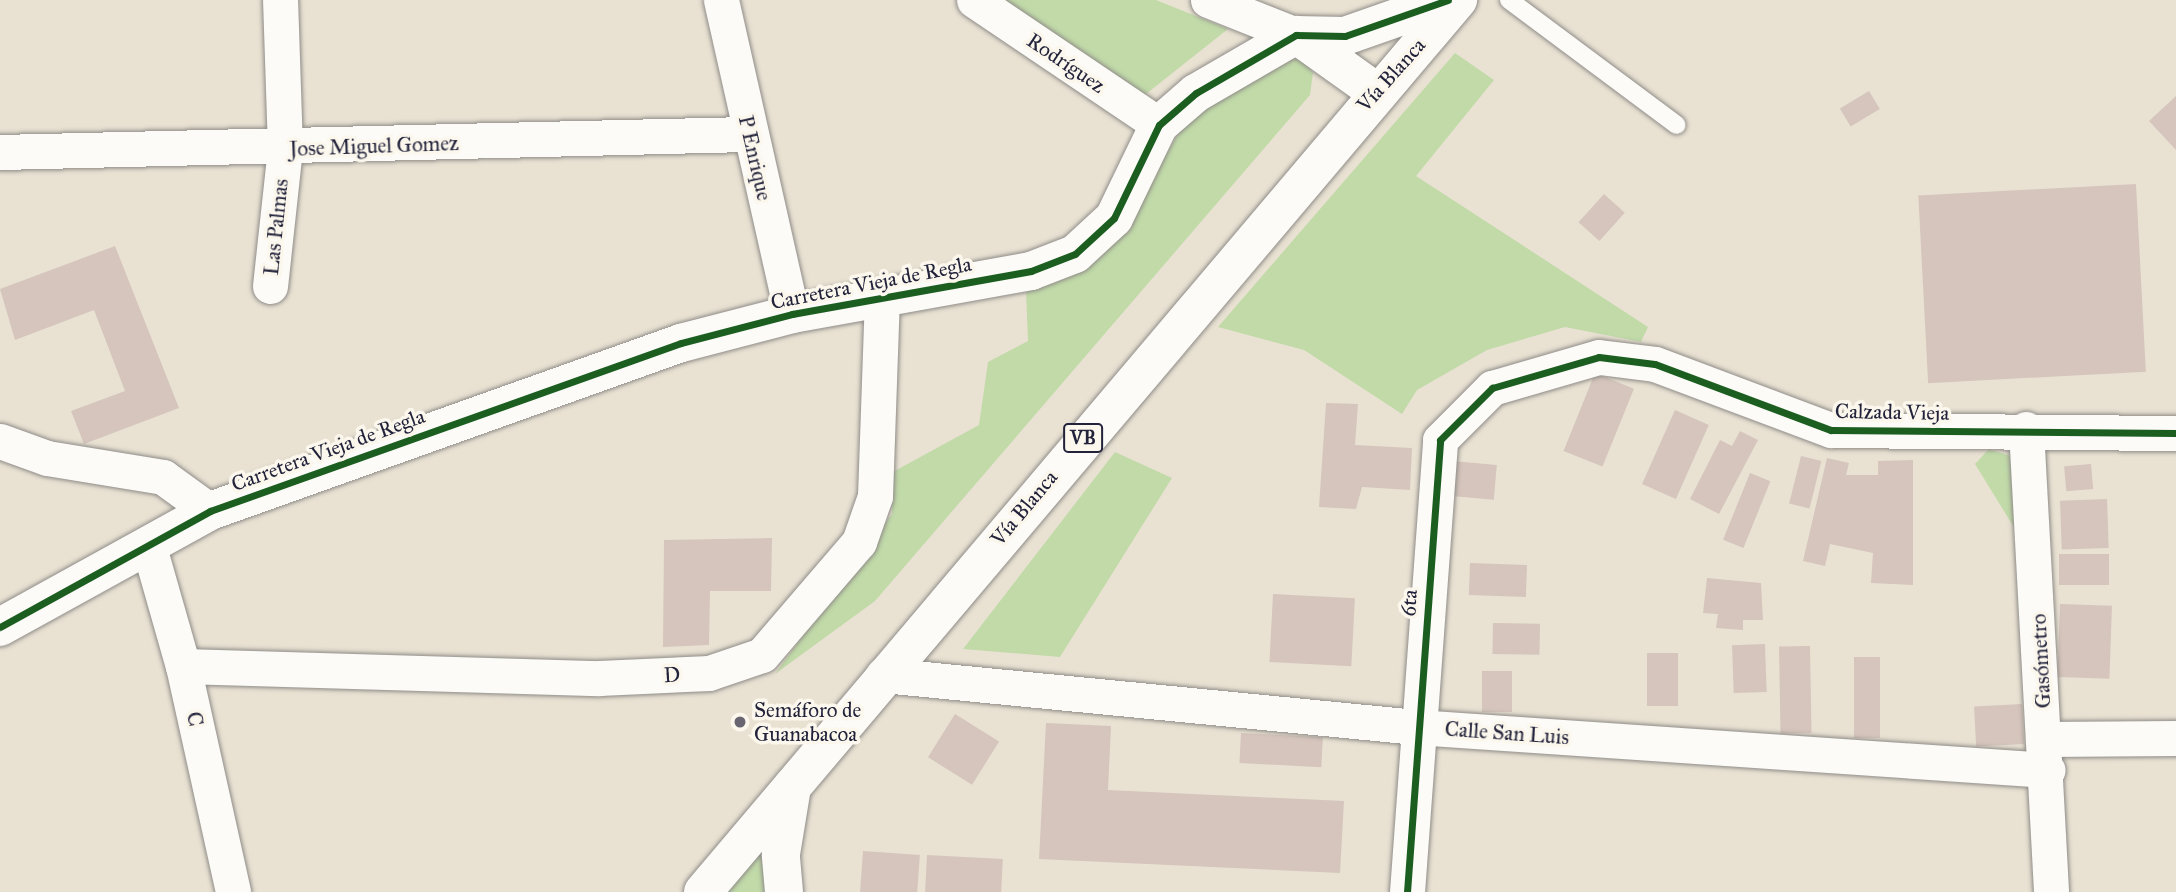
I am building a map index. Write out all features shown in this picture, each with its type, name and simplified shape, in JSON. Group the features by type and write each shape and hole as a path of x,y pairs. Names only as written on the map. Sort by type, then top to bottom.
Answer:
{"street":[{"name":"Las Palmas","path":"270,286 285,149 280,0"},
{"name":"P Enrique","path":"721,0 749,134 792,314"},
{"name":"Rodríguez","path":"974,0 1159,125"},
{"path":"1208,0 1296,35 1375,91"},
{"path":"1296,35 1345,36 1448,0"},
{"name":"Vía Blanca","path":"703,892 1375,91 1458,0"},
{"name":"Carretera Vieja de Regla","path":"0,627 210,511 681,343 792,314 1031,271 1075,254 1114,218 1159,125 1196,93 1296,35"},
{"name":"Jose Miguel Gomez","path":"0,152 285,149 749,134"},
{"name":"D","path":"183,666 599,678 709,673 762,656 859,542 871,507 882,299"},
{"name":"Calzada Vieja","path":"1538,371 1599,357 1655,364 1831,430 2026,429 2176,433"},
{"name":"6ta","path":"1407,892 1416,727 1440,440 1492,388 1538,371"},
{"name":"Gasómetro","path":"2026,429 2046,755 2051,892"},
{"path":"0,441 47,458 163,477 210,511"},
{"name":"C","path":"149,547 183,666 233,892"},
{"name":"Calle San Luis","path":"883,675 1416,727 2046,755 2176,738"},
{"path":"784,892 780,854 792,787"}],"lane":[{"path":"1509,0 1677,125"}],"green space":[{"path":"998,0 1156,0 1228,29 1136,102"},
{"path":"1455,53 1494,80 1416,176 1648,327 1641,342 1565,327 1487,350 1417,390 1402,414 1304,350 1218,327"},
{"path":"1305,59 1313,73 1310,95 875,601 775,674 892,514 891,473 979,425 988,362 1028,341 1026,292 1064,279 1115,241 1191,112 1285,60"},
{"path":"1989,449 2017,458 2015,529 1975,464"},
{"path":"1115,452 1172,478 1060,657 963,649"},
{"path":"765,838 771,892 723,892"}],"building":[{"path":"1869,91 1880,109 1851,127 1840,109"},
{"path":"2176,96 2176,150 2149,121"},
{"path":"2136,184 2146,372 1928,383 1918,195"},
{"path":"1604,194 1625,213 1599,241 1579,222"},
{"path":"115,246 179,408 84,444 71,411 125,391 94,310 15,340 0,289"},
{"path":"1595,373 1634,389 1602,467 1564,451"},
{"path":"1326,403 1358,404 1355,445 1412,448 1410,490 1362,487 1356,509 1319,507"},
{"path":"1675,410 1709,425 1676,499 1642,484"},
{"path":"1740,431 1758,440 1719,514 1690,499 1720,440 1732,446"},
{"path":"1801,456 1821,461 1810,509 1789,504"},
{"path":"1827,458 1849,463 1846,475 1878,475 1878,461 1913,460 1913,585 1871,583 1873,553 1830,544 1825,566 1803,561"},
{"path":"1452,461 1497,465 1494,500 1449,496"},
{"path":"2091,464 2093,489 2066,491 2064,466"},
{"path":"1750,473 1770,481 1743,548 1723,540"},
{"path":"2107,499 2109,548 2062,550 2060,501"},
{"path":"772,538 771,591 710,591 709,645 663,647 664,540"},
{"path":"2059,554 2109,554 2109,585 2059,585"},
{"path":"1470,563 1527,565 1526,597 1469,595"},
{"path":"1707,578 1761,583 1763,620 1743,620 1743,630 1716,628 1718,614 1703,613"},
{"path":"1273,594 1355,598 1351,666 1269,662"},
{"path":"2060,604 2112,606 2109,679 2057,677"},
{"path":"1493,623 1540,624 1539,655 1492,654"},
{"path":"1765,644 1767,692 1734,693 1732,645"},
{"path":"1810,646 1812,733 1781,734 1779,647"},
{"path":"1647,653 1678,653 1678,706 1647,706"},
{"path":"1854,657 1880,657 1880,738 1854,738"},
{"path":"1482,671 1512,671 1512,712 1482,712"},
{"path":"2022,704 2024,744 1976,746 1974,707"},
{"path":"955,714 999,742 972,785 928,757"},
{"path":"1046,723 1111,726 1108,790 1344,801 1340,873 1039,859"},
{"path":"1241,733 1323,737 1321,767 1239,763"},
{"path":"863,851 920,855 917,892 860,892"},
{"path":"927,855 1003,859 1001,892 925,892"}],"cycle path":[{"path":"0,627 210,511 681,343 792,314 1031,271 1075,254 1114,218 1159,125 1196,93 1296,35 1345,36 1448,0"},
{"path":"1407,892 1440,440 1492,388 1599,357 1655,364 1831,430 2176,433"}],"place":[{"name":"Semáforo de Guanabacoa","path":"740,722"}]}
